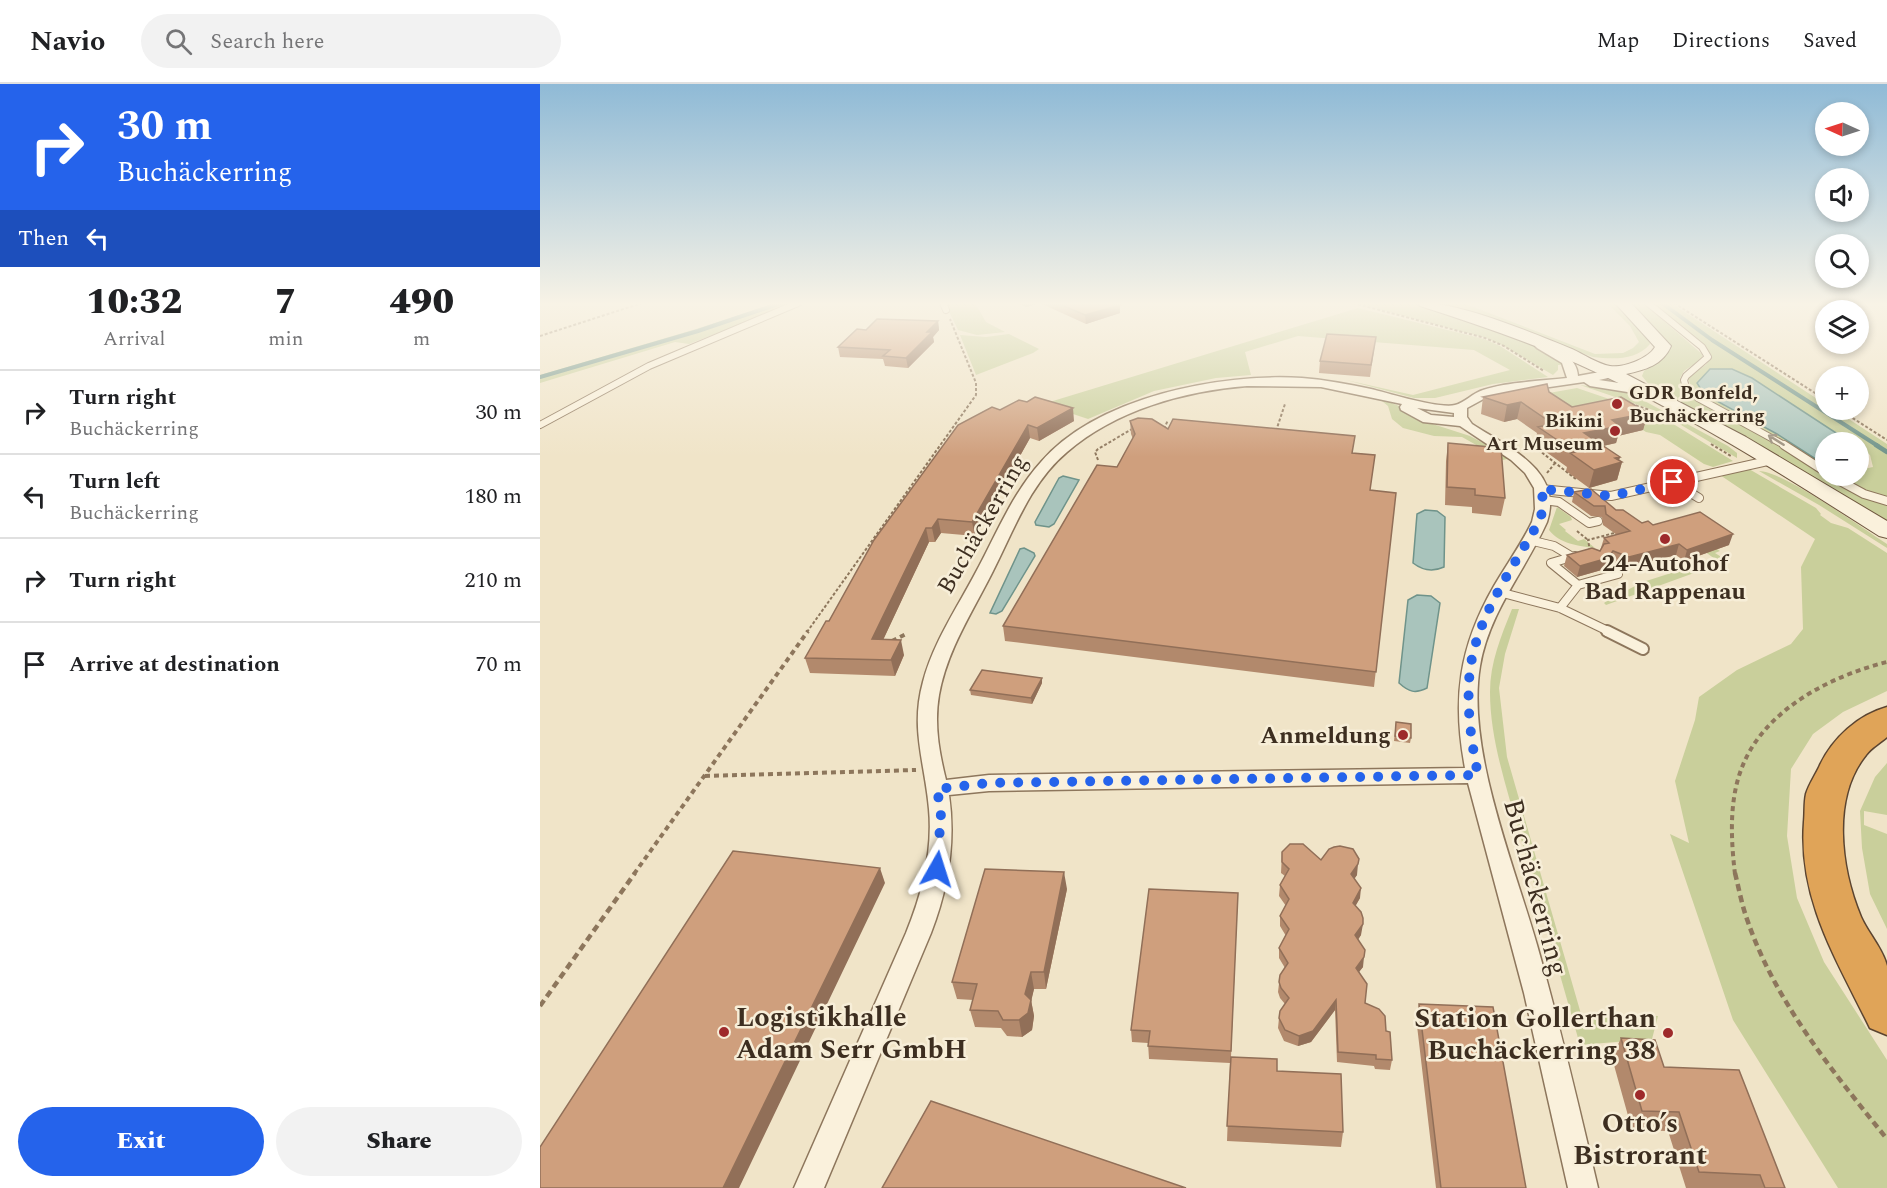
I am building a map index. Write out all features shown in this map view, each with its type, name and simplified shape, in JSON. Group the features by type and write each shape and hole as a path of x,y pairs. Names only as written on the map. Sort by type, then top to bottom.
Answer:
{"highway":[{"path":"1887,720 1854,743 1841,761 1826,794 1823,849 1828,881 1840,920 1887,1013"},
{"path":"1840,920 1887,985"}],"main road":[{"path":"1570,355 1646,391 1772,460 1887,531"},
{"path":"1574,356 1618,360 1639,355"},
{"path":"1607,372 1608,367 1642,355"},
{"path":"1607,372 1642,364 1658,355"},
{"path":"1642,364 1636,375 1638,382 1646,391"}],"street":[{"path":"1555,355 1569,362 1572,367 1568,379"},
{"path":"1460,416 1466,402 1486,393 1604,375 1607,372"},
{"path":"1568,379 1646,391"},
{"name":"Buchäckerring","path":"809,1188 874,1039 929,903 937,869 941,813 927,744 927,713 934,677 942,654 1016,510 1035,479 1057,454 1093,429 1141,406 1176,394 1212,386 1268,382 1308,383 1356,389 1392,399 1428,420 1460,416 1520,459 1534,474 1542,494 1541,518 1499,592 1480,635 1470,669 1470,739 1521,931 1583,1188"},
{"name":"Buchäckerring","path":"934,780 989,783 1478,775"}],"lane":[{"path":"540,425 649,366 676,355"},
{"path":"1707,355 1708,357 1704,363 1689,372 1684,380 1686,388 1698,398 1770,436 1815,465"},
{"path":"1542,494 1611,496 1772,460"},
{"path":"1673,482 1699,498"},
{"path":"1849,486 1864,494 1887,501"},
{"path":"1542,494 1564,506 1573,507 1581,514 1594,518"},
{"path":"1592,497 1601,504"},
{"path":"1529,540 1554,546 1576,558"},
{"path":"1576,558 1551,563 1580,580"},
{"path":"1560,608 1580,580 1600,575"},
{"path":"1499,592 1560,608 1643,649"}],"path":[{"path":"540,1006 976,395 976,383 964,355"},
{"path":"1521,355 1568,379"},
{"path":"1755,355 1815,393"},
{"path":"1273,439 1285,404"},
{"path":"1630,404 1656,413"},
{"path":"1159,438 1168,420"},
{"path":"1856,420 1887,440"},
{"path":"1098,460 1095,452 1098,449 1137,426"},
{"path":"1155,428 1164,429"},
{"path":"1705,441 1746,465"},
{"path":"1539,442 1531,444 1584,485"},
{"path":"1576,558 1588,540 1628,530"},
{"path":"1577,531 1588,540"},
{"path":"885,644 906,634"},
{"path":"1887,662 1867,666 1785,709 1764,733 1740,771 1732,808 1731,853 1744,911 1772,974 1799,1025 1840,1082 1887,1139"},
{"path":"705,776 934,780"}],"green space":[{"path":"609,355 634,355 540,383 540,375"},
{"path":"968,355 1029,355 976,375"},
{"path":"1205,355 1246,355 1251,375 1216,378 1154,391 1088,419 1043,404"},
{"path":"1482,355 1513,355 1548,377 1493,384 1435,398 1414,398 1346,380 1413,395 1510,370"},
{"path":"1518,355 1551,355 1556,357 1566,365 1558,365 1558,370 1553,375"},
{"path":"1586,355 1634,355 1623,358"},
{"path":"1666,355 1702,355 1703,358 1684,371 1680,378 1682,387 1687,393 1815,468 1815,483 1650,386 1642,376 1644,371"},
{"path":"1707,355 1750,355 1815,397 1815,419 1752,378 1724,406 1777,434 1815,459 1815,464 1701,397 1691,388 1688,378 1709,361 1710,357"},
{"path":"1580,385 1626,391 1728,446 1737,453 1737,458 1659,412"},
{"path":"1577,388 1662,417 1733,461 1713,467 1704,464 1660,435 1646,432 1612,410 1584,415 1549,393"},
{"path":"1377,397 1399,406 1414,418 1470,436 1511,458 1503,460 1462,437 1434,436 1403,428 1392,419 1388,406"},
{"path":"1816,420 1850,420 1869,432 1835,432"},
{"path":"1869,432 1887,444 1887,499 1877,497 1855,486 1869,486 1869,468 1873,467"},
{"path":"1749,469 1816,508 1820,515 1831,523 1848,528 1887,553 1887,691 1843,712 1813,734 1791,769 1787,836 1797,898 1824,962 1887,1060 1887,1188 1838,1188 1733,1020 1670,834 1689,843 1675,781 1695,720 1699,697 1737,670 1791,644 1803,629 1801,567 1815,539 1720,475"},
{"path":"1759,471 1771,474 1804,490 1887,544 1887,548 1819,505"},
{"path":"1821,486 1845,486 1887,506 1887,525"},
{"path":"1557,507 1572,520 1559,524 1565,531 1578,541 1584,539 1595,548 1576,545 1553,535 1549,530"},
{"path":"1676,520 1720,551 1715,553 1723,558 1694,573 1606,605 1604,603 1608,600 1643,582 1715,559 1679,533"},
{"path":"1512,609 1519,609 1505,654 1499,688 1507,757 1581,1014 1658,1016 1652,1039 1580,1045 1505,782 1493,728 1490,681 1500,639"},
{"path":"1887,763 1887,815 1864,811 1864,825 1887,834 1887,929 1870,894 1862,848 1860,811 1875,777"}],"water":[{"path":"1710,369 1732,369 1752,378 1835,432 1815,432 1815,459 1777,434 1704,394 1697,383"},
{"path":"1063,476 1079,480 1054,524 1049,527 1036,525 1035,522 1059,478"},
{"path":"1425,510 1437,511 1445,517 1444,567 1432,570 1424,569 1413,563 1417,514"},
{"path":"1024,548 1034,553 1035,556 1002,611 996,614 990,613 1020,549"},
{"path":"1417,595 1431,596 1440,603 1427,688 1419,691 1409,690 1399,683 1408,600"}],"building":[{"path":"885,355 909,355 906,358 883,356"},
{"path":"1322,355 1373,355 1371,365 1320,361"},
{"path":"1547,384 1549,392 1572,407 1621,397 1648,413 1612,420 1620,426 1584,433 1620,457 1615,458 1622,462 1594,470 1570,453 1575,452 1538,427 1553,424 1521,402 1507,405 1483,397"},
{"path":"1035,397 1073,408 1037,428 1028,425 972,522 938,519 932,528 926,528 872,639 901,640 891,660 805,658 826,621 829,621 874,540 958,425 992,407 1000,410 1019,400 1027,402"},
{"path":"1138,418 1152,419 1168,429 1173,419 1355,436 1352,453 1375,455 1370,490 1396,493 1376,672 1003,626 1097,465 1117,467 1135,434 1130,421"},
{"path":"1448,443 1501,448 1505,498 1475,495 1475,489 1447,487"},
{"path":"1591,489 1616,510 1623,510 1642,523 1648,521 1653,525 1700,512 1733,534 1687,550 1679,544 1629,557 1613,551 1608,558 1580,566 1567,555 1592,548 1600,551 1604,544 1609,543 1604,538 1630,531 1606,514 1605,506 1594,506 1574,492"},
{"path":"982,670 1042,678 1031,698 970,690"},
{"name":"Anmeldung","path":"1396,722 1411,724 1411,738 1395,736"},
{"path":"1290,844 1303,844 1321,860 1329,849 1340,846 1353,849 1359,859 1351,874 1361,888 1353,903 1361,912 1363,924 1355,935 1365,950 1364,957 1356,968 1367,984 1365,1003 1379,1009 1385,1016 1386,1031 1390,1032 1392,1060 1376,1059 1376,1055 1338,1052 1336,1000 1313,1031 1299,1036 1285,1030 1279,1018 1280,1011 1289,998 1279,982 1280,975 1288,963 1279,948 1289,929 1280,916 1289,899 1280,885 1289,869 1282,862 1282,852"},
{"name":"Logistikhalle Adam Serr GmbH","path":"733,851 880,868 723,1188 540,1188 540,1147"},
{"path":"985,869 1064,872 1044,972 1031,972 1025,994 1031,1000 1028,1013 1019,1020 1003,1020 998,1011 970,1010 977,984 952,982"},
{"path":"1149,889 1238,893 1231,1051 1148,1046 1150,1031 1131,1030"},
{"path":"1419,1004 1493,1007 1526,1188 1441,1188"},
{"path":"1621,1038 1655,1040 1664,1067 1739,1070 1785,1188 1765,1188 1760,1175 1699,1172 1679,1112 1642,1111"},
{"path":"1231,1057 1277,1059 1277,1071 1341,1074 1343,1132 1227,1126"},
{"path":"931,1101 1186,1188 882,1188"}],"waterway":[{"path":"540,377 617,355"},
{"path":"1735,355 1878,446"},
{"path":"1876,445 1887,452"}],"place":[{"name":"GDR Bonfeld, Buchäckerring","path":"1617,404"},
{"name":"Bikini Art Museum","path":"1615,431"},
{"name":"24-Autohof Bad Rappenau","path":"1665,539"},
{"name":"Anmeldung","path":"1403,735"},
{"name":"Logistikhalle Adam Serr GmbH","path":"724,1032"},
{"name":"Station Gollerthan Buchäckerring 38","path":"1668,1033"},
{"name":"Otto’s Bistrorant","path":"1640,1095"}],"route":[{"path":"937,869 941,813 937,789 989,783 1478,775 1470,739 1470,669 1486,619 1541,518 1543,507 1541,489 1611,496 1673,482"}]}
